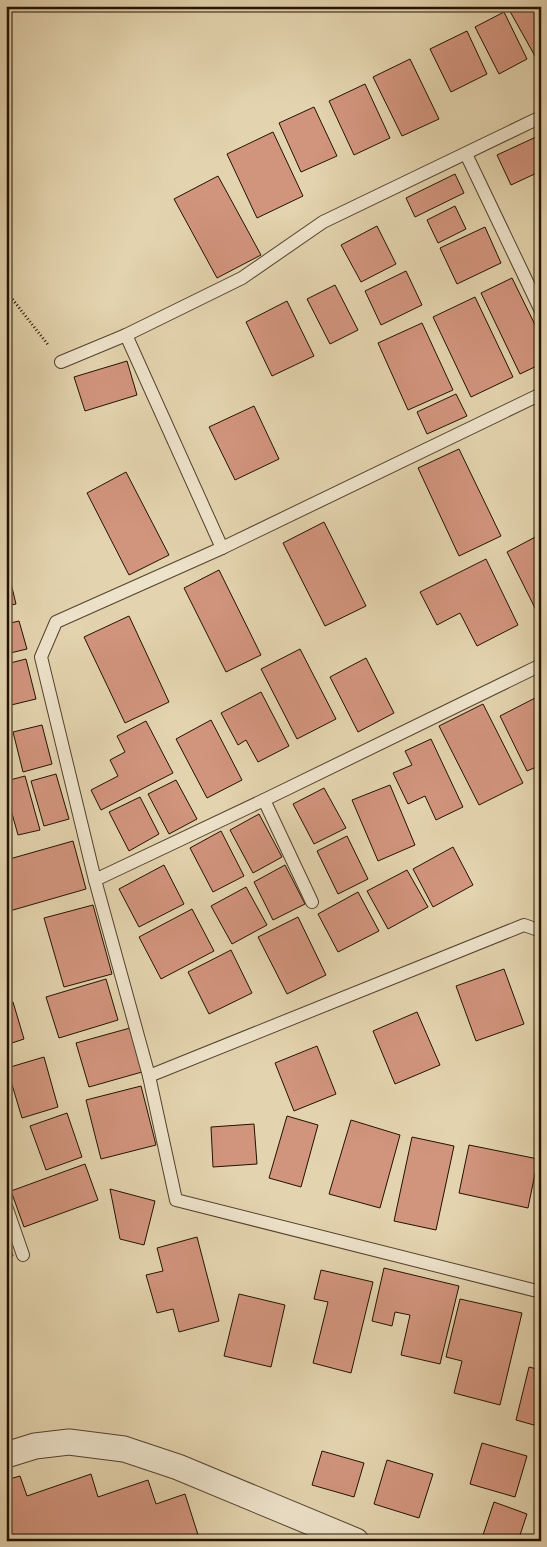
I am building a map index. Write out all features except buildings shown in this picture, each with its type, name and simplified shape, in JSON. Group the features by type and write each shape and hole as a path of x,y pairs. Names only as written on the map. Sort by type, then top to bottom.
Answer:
{"street":[{"path":"6,1455 35,1446 69,1442 124,1449 178,1467 356,1541"}],"lane":[{"path":"60,362 126,335 242,278 323,222 541,117"},
{"path":"466,154 541,311"},
{"path":"126,335 222,548"},
{"path":"541,394 222,548 56,622 41,656 95,880 149,1076 176,1200 541,1292"},
{"path":"95,880 541,665"},
{"path":"264,800 312,902"},
{"path":"149,1076 524,925 541,931"},
{"path":"6,1206 23,1255"}],"path":[{"path":"6,291 60,362"}]}
